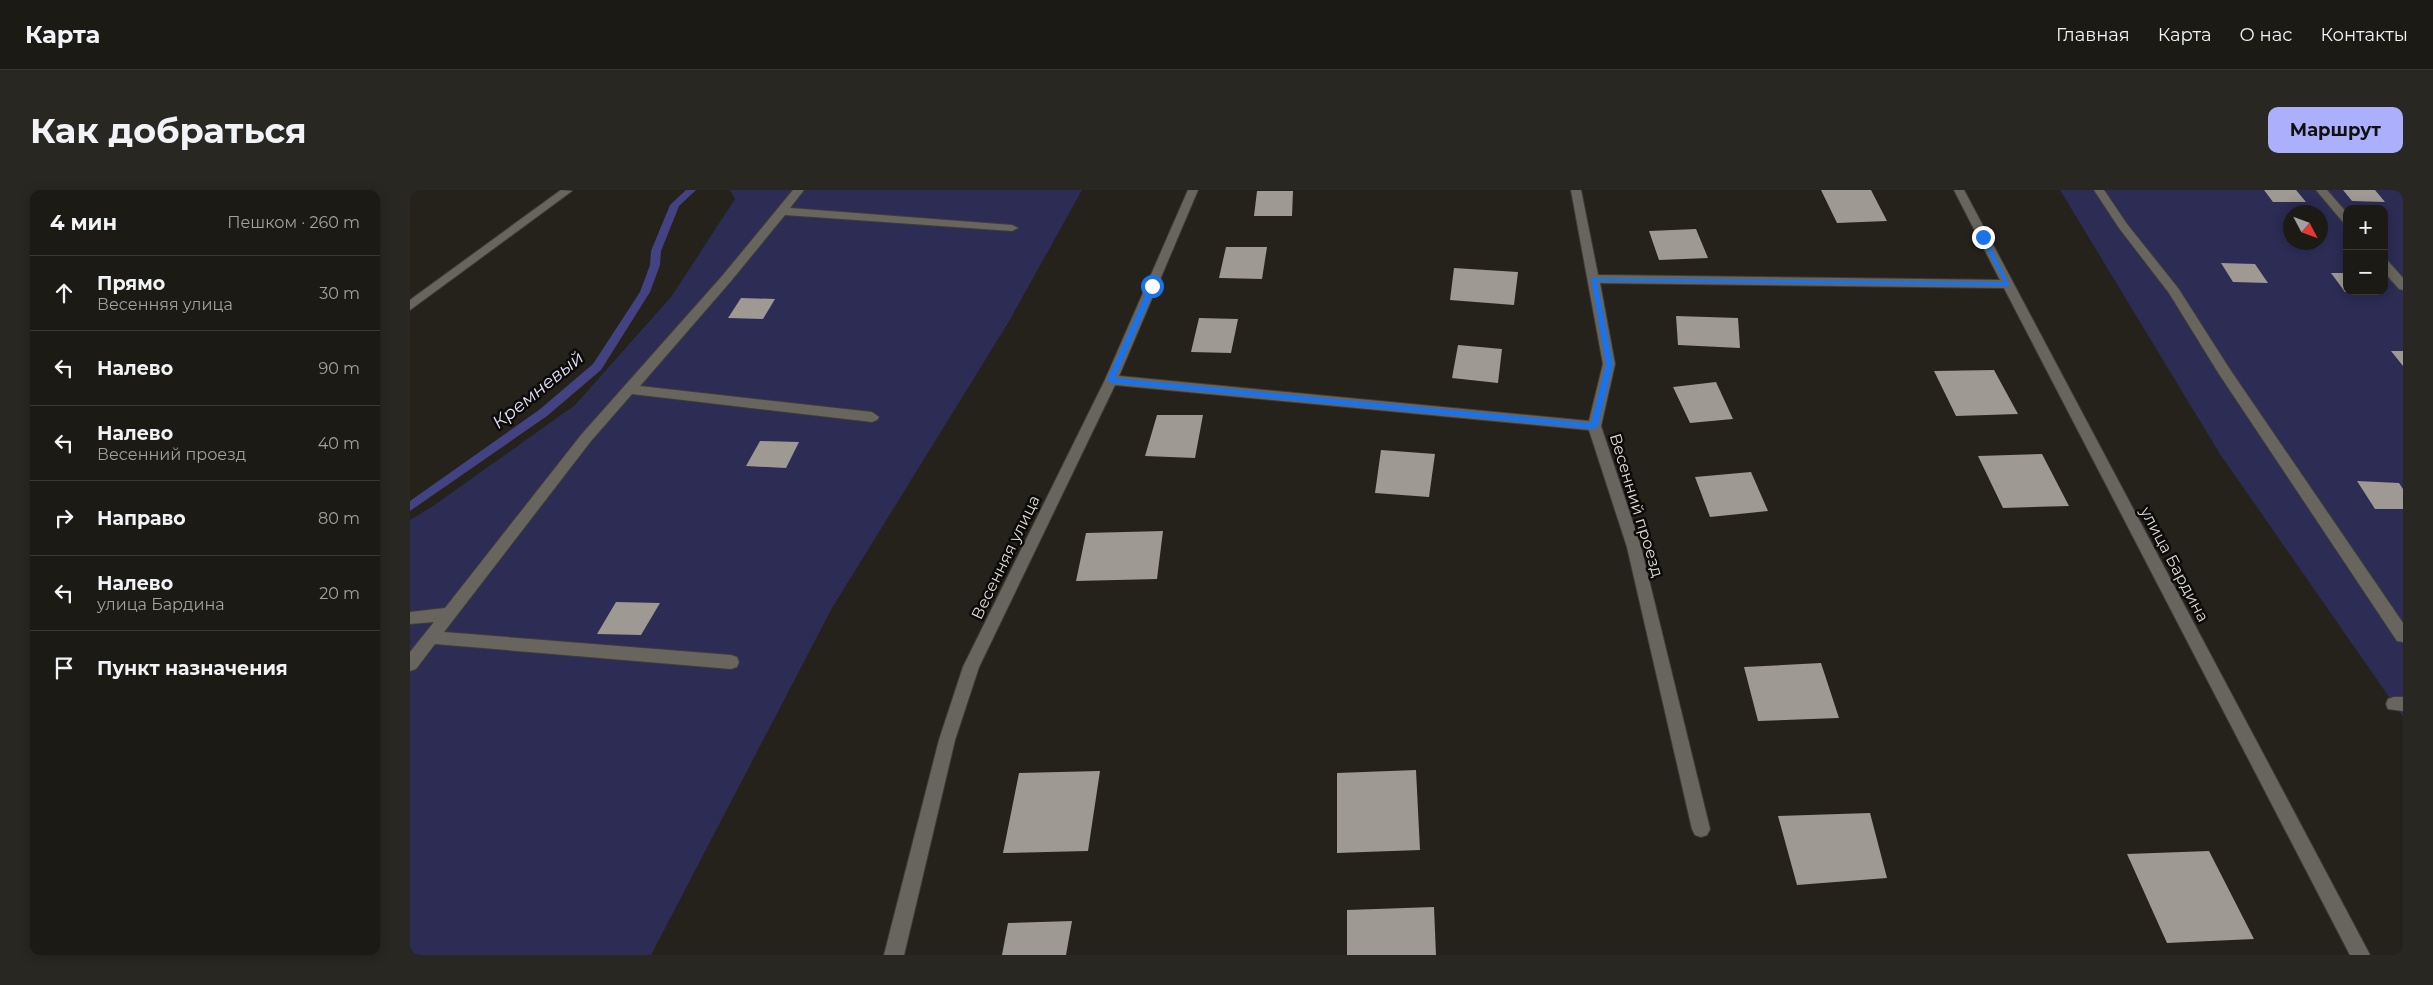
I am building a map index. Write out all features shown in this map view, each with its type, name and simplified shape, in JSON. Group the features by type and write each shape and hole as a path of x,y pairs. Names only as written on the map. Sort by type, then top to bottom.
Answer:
{"street":[{"path":"410,664 586,438 728,278 799,190"},
{"name":"Весенняя улица","path":"894,955 947,740 971,667 1111,380 1192,190"},
{"name":"Весенний проезд","path":"1576,190 1609,364 1594,426 1634,547 1700,829"},
{"name":"улица Бардина","path":"1959,190 2360,955"},
{"path":"2099,190 2123,226 2174,291 2230,379 2403,636"},
{"path":"2322,190 2343,215"},
{"path":"410,306 567,191"},
{"path":"781,211 1012,228"},
{"path":"2388,269 2403,286"},
{"path":"1593,279 2008,284"},
{"path":"1111,380 1594,426"},
{"path":"630,389 872,417"},
{"path":"410,618 449,614"},
{"path":"431,637 731,662"}],"shaded area":[{"path":"730,190 1082,190 1008,323 832,608 651,955 410,955 410,520 433,506 575,405 671,297 735,199"},
{"path":"2060,190 2403,190 2403,717 2220,454"}],"building":[{"path":"1821,190 1871,190 1887,221 1837,223"},
{"path":"2264,190 2296,190 2306,202 2273,202"},
{"path":"2343,190 2375,190 2385,202 2352,201"},
{"path":"1257,191 1293,191 1292,216 1254,216"},
{"path":"1696,229 1708,258 1659,260 1649,231"},
{"path":"1226,247 1267,247 1262,279 1219,278"},
{"path":"2221,263 2255,264 2268,283 2233,282"},
{"path":"1454,268 1518,272 1514,305 1450,300"},
{"path":"2331,273 2343,273 2343,289"},
{"path":"741,298 775,299 763,319 728,318"},
{"path":"1676,316 1738,318 1740,348 1678,345"},
{"path":"1199,318 1238,319 1231,353 1191,352"},
{"path":"1458,345 1502,349 1498,383 1452,378"},
{"path":"2391,351 2403,351 2403,366"},
{"path":"1994,370 2018,414 1956,416 1934,371"},
{"path":"1716,382 1733,419 1690,423 1673,387"},
{"path":"1157,415 1203,415 1195,458 1145,456"},
{"path":"760,441 799,442 786,468 746,466"},
{"path":"1381,450 1435,454 1429,497 1375,493"},
{"path":"2042,454 2069,506 2003,508 1978,456"},
{"path":"1751,472 1768,511 1710,517 1695,477"},
{"path":"2357,481 2399,483 2403,489 2403,509 2375,509"},
{"path":"1163,531 1157,579 1076,581 1086,533"},
{"path":"616,602 660,603 641,635 597,634"},
{"path":"1821,663 1839,718 1758,721 1744,667"},
{"path":"1416,770 1420,850 1337,853 1337,773"},
{"path":"1100,771 1088,851 1003,853 1019,773"},
{"path":"1870,813 1887,878 1797,885 1778,816"},
{"path":"2209,851 2254,939 2167,943 2127,854"},
{"path":"1434,907 1436,955 1347,955 1347,910"},
{"path":"1072,921 1066,955 1002,955 1008,923"}],"waterway":[{"name":"Кремневый","path":"410,507 543,413 597,367 645,292 655,265 656,251 675,205 691,190"}],"route":[{"path":"1152,286 1111,380 1594,426 1609,364 1593,279 2008,284 1983,237"}]}
